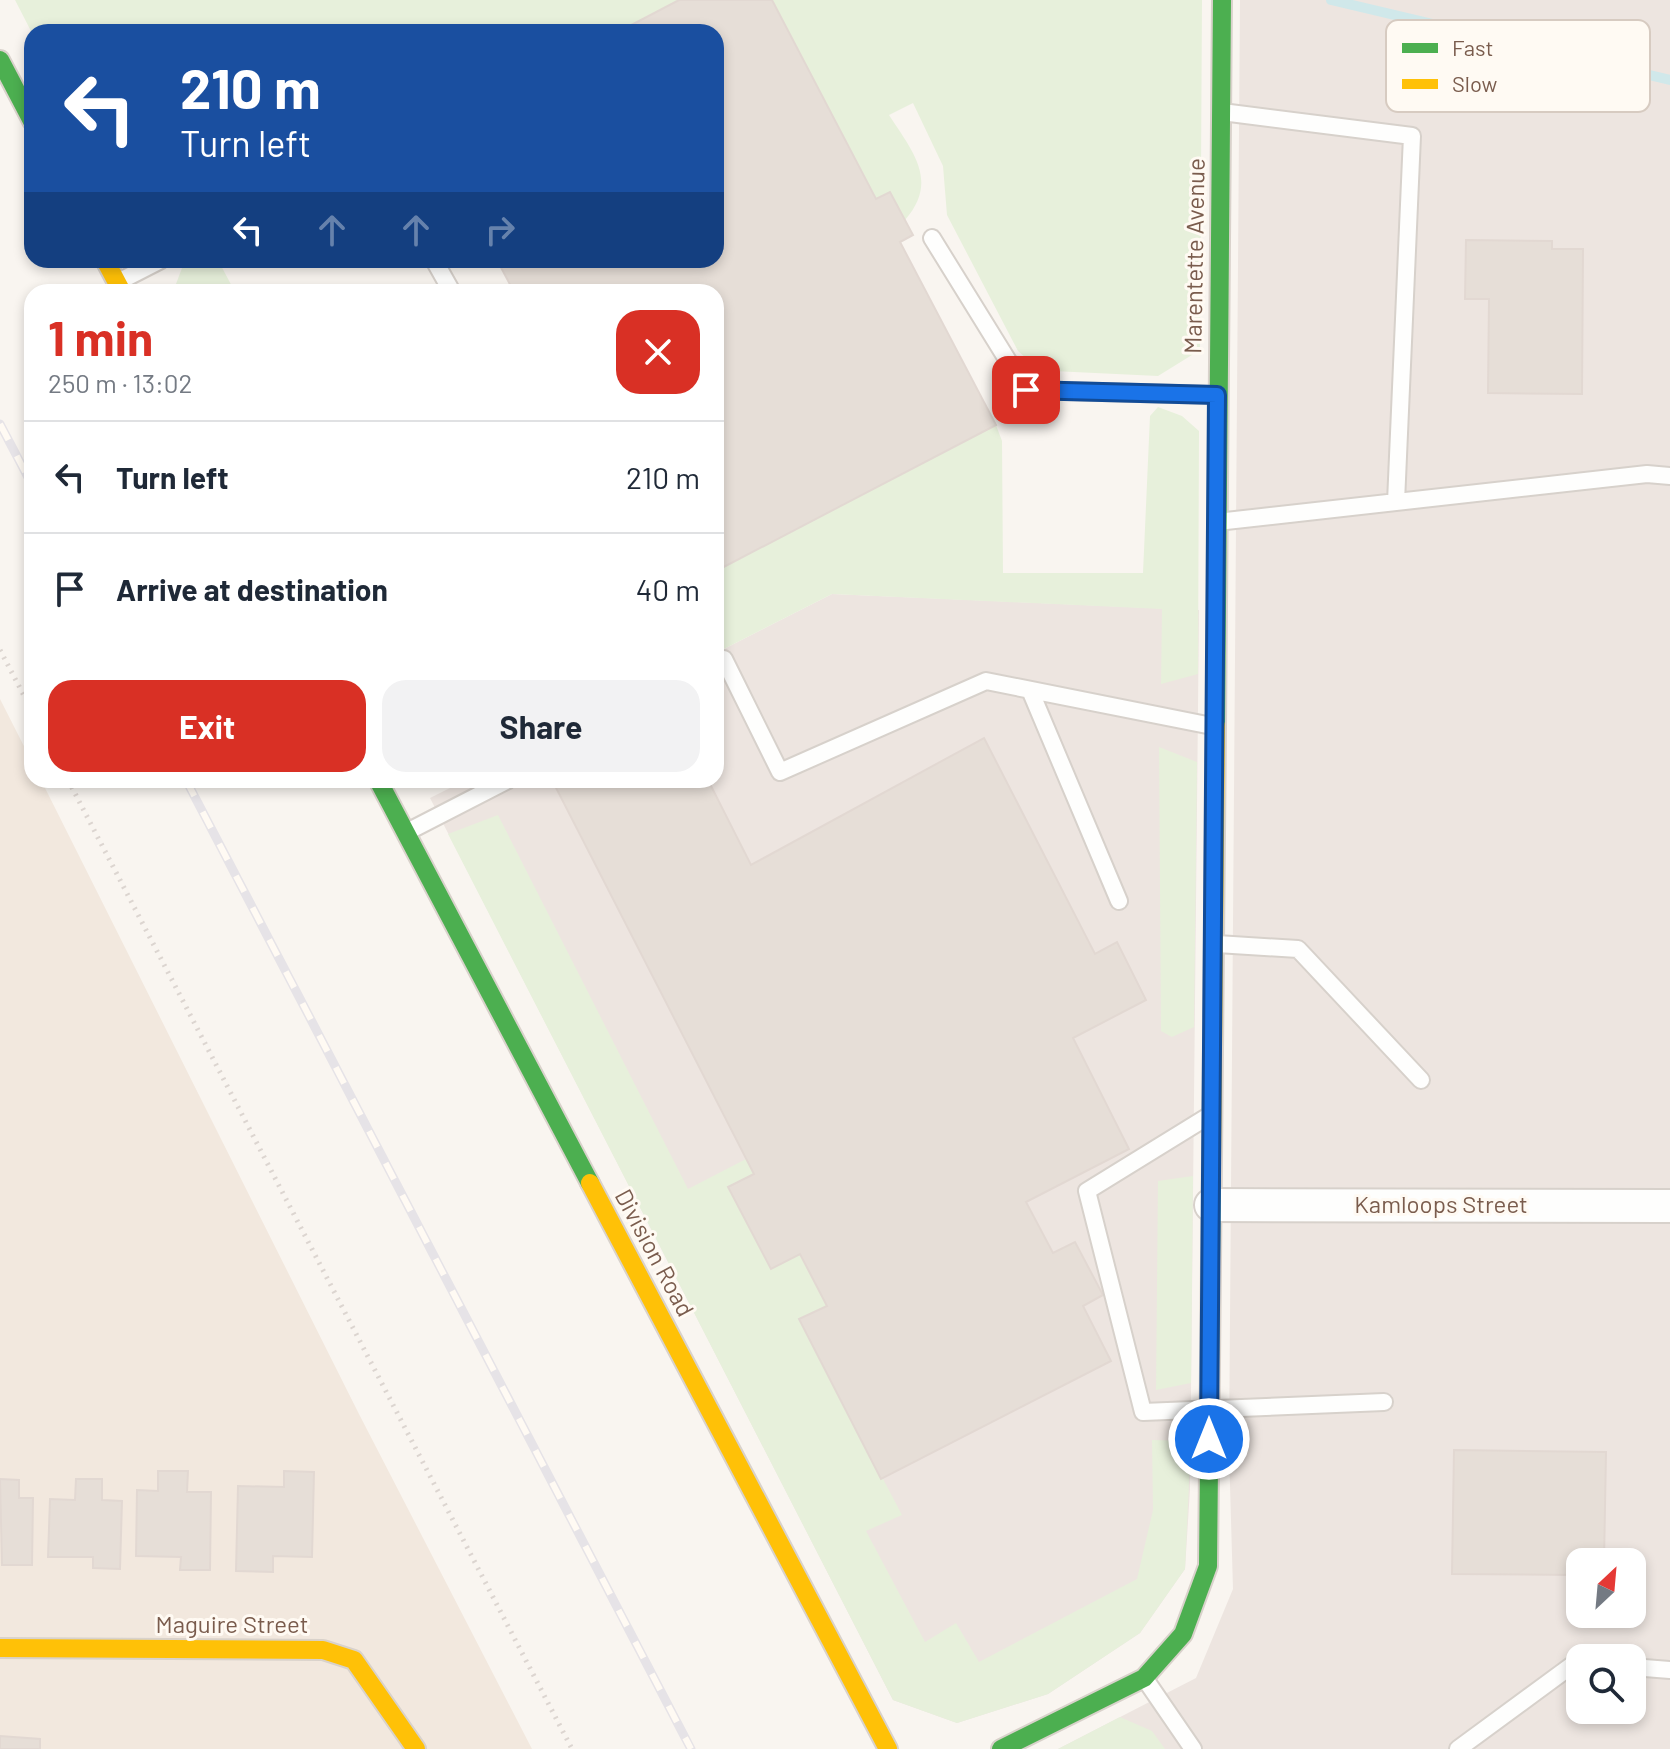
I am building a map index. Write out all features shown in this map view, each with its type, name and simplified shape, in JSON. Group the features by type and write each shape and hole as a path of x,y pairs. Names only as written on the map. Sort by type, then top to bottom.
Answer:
{"street":[{"name":"Marentette Avenue","path":"1001,1749 1144,1678 1183,1634 1208,1566 1222,0"},
{"path":"0,60 24,106"},
{"name":"Division Road","path":"382,788 888,1749"},
{"name":"Kamloops Street","path":"1211,1205 1670,1206"},
{"name":"Maguire Street","path":"0,1648 323,1650 354,1660 416,1749"}],"lane":[{"path":"1221,111 1412,136 1396,502"},
{"path":"932,238 1026,390 1217,395"},
{"path":"124,284 149,268"},
{"path":"1216,522 1647,474 1670,476"},
{"path":"724,659 780,772 986,681 1214,726"},
{"path":"1030,690 1119,901"},
{"path":"405,832 492,788"},
{"path":"1212,943 1298,949 1421,1080"},
{"path":"1211,1114 1087,1191 1143,1412 1384,1402"},
{"path":"1646,1668 1670,1670"},
{"path":"1458,1749 1566,1670"},
{"path":"1144,1678 1193,1749"}],"path":[{"path":"0,650 24,696"},
{"path":"72,788 572,1749"}],"shaded area":[{"path":"1240,0 1670,0 1670,1749 1058,1749 1196,1678 1233,1589 1229,1451"},
{"path":"832,594 1199,610 1190,1489 1185,1569 1140,1633 1048,1694 957,1723 893,1700 430,798 450,788 724,788 724,649"},
{"path":"0,699 24,746 24,788 45,788 360,1416 532,1749 0,1749"}],"green space":[{"path":"15,0 679,0 633,24 27,24"},
{"path":"772,0 1202,0 1200,350 1158,376 1053,371 1033,364 1018,351 947,215 943,166 913,103 889,115 914,154 921,179 915,206 905,220 890,192 876,199"},
{"path":"182,268 222,268 231,284 176,284"},
{"path":"1158,407 1182,416 1199,431 1198,674 1161,684 1162,609 832,594 724,649 724,567 996,425 1002,441 1003,573 1143,573 1150,416"},
{"path":"1159,747 1197,762 1194,1027 1172,1037 1161,1031"},
{"path":"498,815 688,1189 746,1159 754,1174 729,1188 771,1269 800,1254 827,1306 799,1319 902,1515 866,1531 925,1642 956,1623 979,1662 1137,1579 1153,1510 1152,1440 1191,1441 1185,1569 1140,1633 1048,1694 957,1723 893,1700 448,834"},
{"path":"1193,1176 1191,1383 1156,1390 1158,1181"},
{"path":"1120,1717 1152,1731 1165,1749 1058,1749"}],"building":[{"path":"679,0 772,0 876,199 890,192 913,235 900,242 996,425 724,567 724,284 510,284 501,268 724,268 724,24 633,24"},
{"path":"1466,240 1552,241 1552,249 1583,249 1582,394 1488,393 1489,299 1465,299"},
{"path":"984,738 1095,954 1117,942 1146,1000 1073,1038 1129,1149 1026,1202 1053,1253 1075,1242 1103,1295 1083,1306 1111,1361 881,1479 799,1319 827,1306 800,1254 771,1269 728,1187 754,1174 556,788 712,788 751,865"},
{"path":"1454,1450 1606,1452 1604,1548 1566,1548 1566,1575 1452,1574"},
{"path":"158,1471 188,1471 187,1492 211,1492 210,1570 180,1570 181,1557 136,1556 137,1490 158,1491"},
{"path":"284,1471 314,1472 312,1557 273,1556 273,1572 236,1571 238,1486 284,1487"},
{"path":"0,1479 19,1480 19,1498 33,1498 32,1565 2,1565"},
{"path":"76,1479 102,1479 102,1500 122,1501 120,1569 93,1568 93,1557 48,1557 50,1499 75,1500"},
{"path":"0,1736 40,1739 40,1749 0,1749"}],"waterway":[{"path":"1331,0 1416,20"},
{"path":"1650,75 1670,80"}],"railway":[{"path":"0,424 24,470"},
{"path":"190,788 691,1749"}],"traffic: fast":[{"path":"1216,726 1222,0"},
{"path":"0,60 24,106"},
{"path":"382,788 590,1183"},
{"path":"1001,1749 1144,1678 1183,1634 1208,1566 1212,1159"}],"traffic: slow":[{"path":"109,268 118,284"},
{"path":"1212,1159 1216,726"},
{"path":"590,1183 888,1749"},
{"path":"0,1648 323,1650 354,1660 416,1749"}],"route":[{"path":"1026,390 1217,395 1209,1439"}]}
